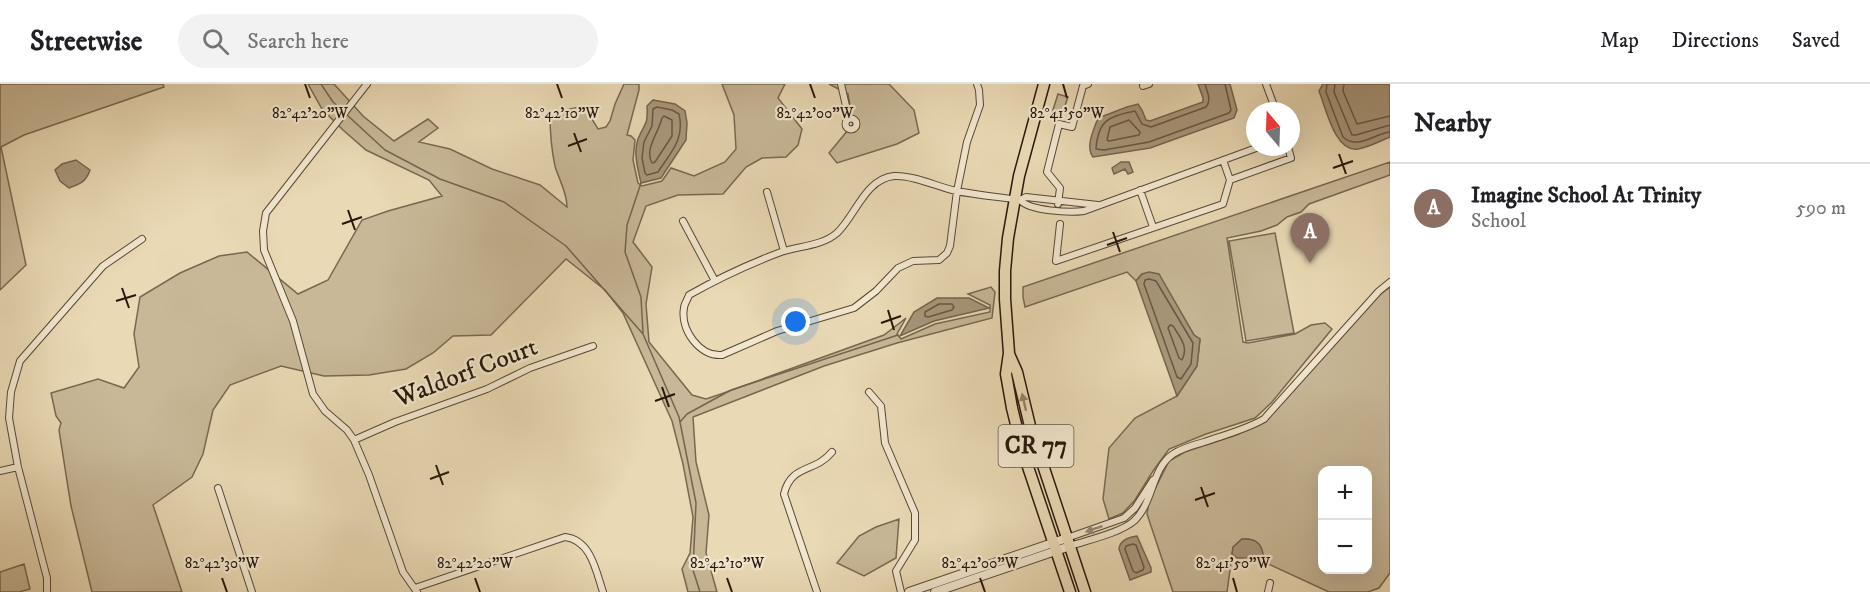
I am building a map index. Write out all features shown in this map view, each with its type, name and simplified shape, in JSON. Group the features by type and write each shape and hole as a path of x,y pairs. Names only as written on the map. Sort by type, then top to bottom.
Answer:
{"main road":[{"name":"CR 77","path":"1044,84 1023,160 1008,237 1005,300 1009,353 1006,374 1029,472 1043,487 1062,544 1085,592"},
{"name":"CR 77","path":"1009,353 1017,372 1062,544 1070,592"}],"street":[{"path":"367,84 267,213 262,231 264,250 293,321 313,394 325,411 347,430 354,440 369,475 403,572 416,590 565,537 578,540 585,546 603,592"},
{"path":"841,84 849,119"},
{"path":"977,84 980,90 980,105 967,142 957,191 950,246 947,253 939,260 914,261 898,268 876,291 854,308 777,331 722,356 713,356 697,347 685,321 684,308 689,295 747,266 784,251 815,244 836,234 871,187 883,179 893,176 903,177 957,191 1017,200 1026,197 1098,205"},
{"path":"1057,211 1060,188 1047,172 1056,134 1059,124 1072,128 1083,86 1088,84"},
{"path":"1266,84 1273,102"},
{"path":"1017,200 1024,205 1057,211 1084,211 1246,152"},
{"path":"1230,180 1292,158 1291,156"},
{"path":"1060,224 1056,261 1223,204 1230,180 1223,160"},
{"path":"1140,190 1153,227"},
{"path":"767,192 784,251"},
{"path":"682,221 715,281"},
{"path":"47,592 47,578 18,468 9,418 10,392 20,361 103,266 142,239"},
{"path":"909,592 1062,544 1120,529 1135,520 1167,459 1178,451 1251,427 1264,419 1379,291 1390,282"},
{"name":"Waldorf Court","path":"354,440 395,422 487,389 530,368 593,346"},
{"path":"869,392 881,406 885,443 915,513 915,540 896,571 902,592"},
{"path":"817,592 784,494 790,478 798,472 824,462 832,452"},
{"path":"0,471 18,468"},
{"path":"218,488 252,592"},
{"path":"935,592 1062,544"},
{"path":"1268,592 1270,583"}],"shaded area":[{"path":"0,84 163,84 164,87 24,135 1,147 26,265 0,290"},
{"path":"308,84 334,84 363,116 394,141 428,119 438,128 419,142 450,149 492,169 540,185 567,207 566,196 554,159 550,113 584,106 598,129 606,127 624,84 639,84 627,135 635,140 633,160 638,183 642,186 662,181 671,168 694,176 725,162 736,149 734,115 722,84 785,84 778,98 802,129 798,145 786,157 762,158 746,167 723,194 678,195 646,206 633,242 652,267 646,304 649,342 692,395 706,399 721,394 884,335 906,318 897,334 901,339 935,324 990,312 990,305 968,294 991,287 995,292 992,318 897,343 824,366 693,417 696,462 709,515 706,553 717,592 688,592 682,569 690,553 693,517 672,421 623,313 605,290 566,259 491,335 453,336 433,353 406,369 369,375 324,376 281,366 230,385 213,410 203,454 192,477 153,505 182,592 92,592 71,506 59,430 61,423 56,416 51,393 98,379 124,388 139,367 134,334 140,297 180,273 219,256 247,252 298,294 328,280 362,220 442,196 429,180 366,150 322,109"},
{"path":"829,84 889,84 914,110 919,133 897,144 837,163 829,153 853,124 848,94"},
{"path":"1058,94 1068,97 1061,117 1052,113"},
{"path":"1390,162 1390,175 1309,204 1301,212 1287,217 1277,225 1227,238 1243,342 1295,334 1311,325 1325,323 1332,329 1272,402 1255,418 1169,449 1135,500 1123,513 1109,519 1103,499 1109,448 1135,418 1177,396 1197,366 1200,339 1194,335 1158,274 1142,274 1136,281 1127,272 1025,307 1023,287"},
{"path":"1275,233 1294,333 1246,341 1229,241"},
{"path":"1390,287 1390,573 1379,588 1368,592 1329,592 1264,562 1263,552 1259,545 1252,540 1242,539 1233,548 1227,592 1173,592 1147,514 1149,501 1169,461 1185,452 1236,435 1265,422 1378,296"},
{"path":"899,519 896,558 864,576 837,563 859,536"},
{"path":"24,564 30,589 19,592 0,592 0,572"}],"water":[{"path":"1198,84 1230,84 1237,110 1234,118 1150,148 1093,157 1090,143 1098,118 1138,104 1146,120 1150,121 1203,102"},
{"path":"1323,84 1390,84 1390,137 1358,149 1343,144 1332,128 1319,91"},
{"path":"653,100 675,104 685,111 686,140 661,178 641,183 636,150 646,121 647,106"},
{"path":"76,160 90,170 82,182 69,188 60,181 55,170 62,164"},
{"path":"1121,162 1129,162 1133,172 1128,174 1125,169 1114,174 1112,168"},
{"path":"1149,272 1159,274 1194,335 1200,339 1197,366 1177,396 1136,281 1142,274"},
{"path":"937,298 969,298 989,308 934,321 900,336 914,312"},
{"path":"1137,536 1151,572 1130,580 1119,549 1123,541"},
{"path":"1242,539 1252,540 1259,544 1264,562 1254,558 1237,558 1232,554 1233,547"}],"waterway":[{"path":"321,84 333,102 343,111"},
{"path":"346,114 385,150 440,179 504,202 566,246 643,334 679,417 696,503 693,570 700,592"},
{"path":"641,183 627,225 625,252 641,297 643,333"},
{"path":"680,422 687,414 731,390 898,335"}],"place":[{"name":"Imagine School At Trinity","path":"1310,263"}]}
